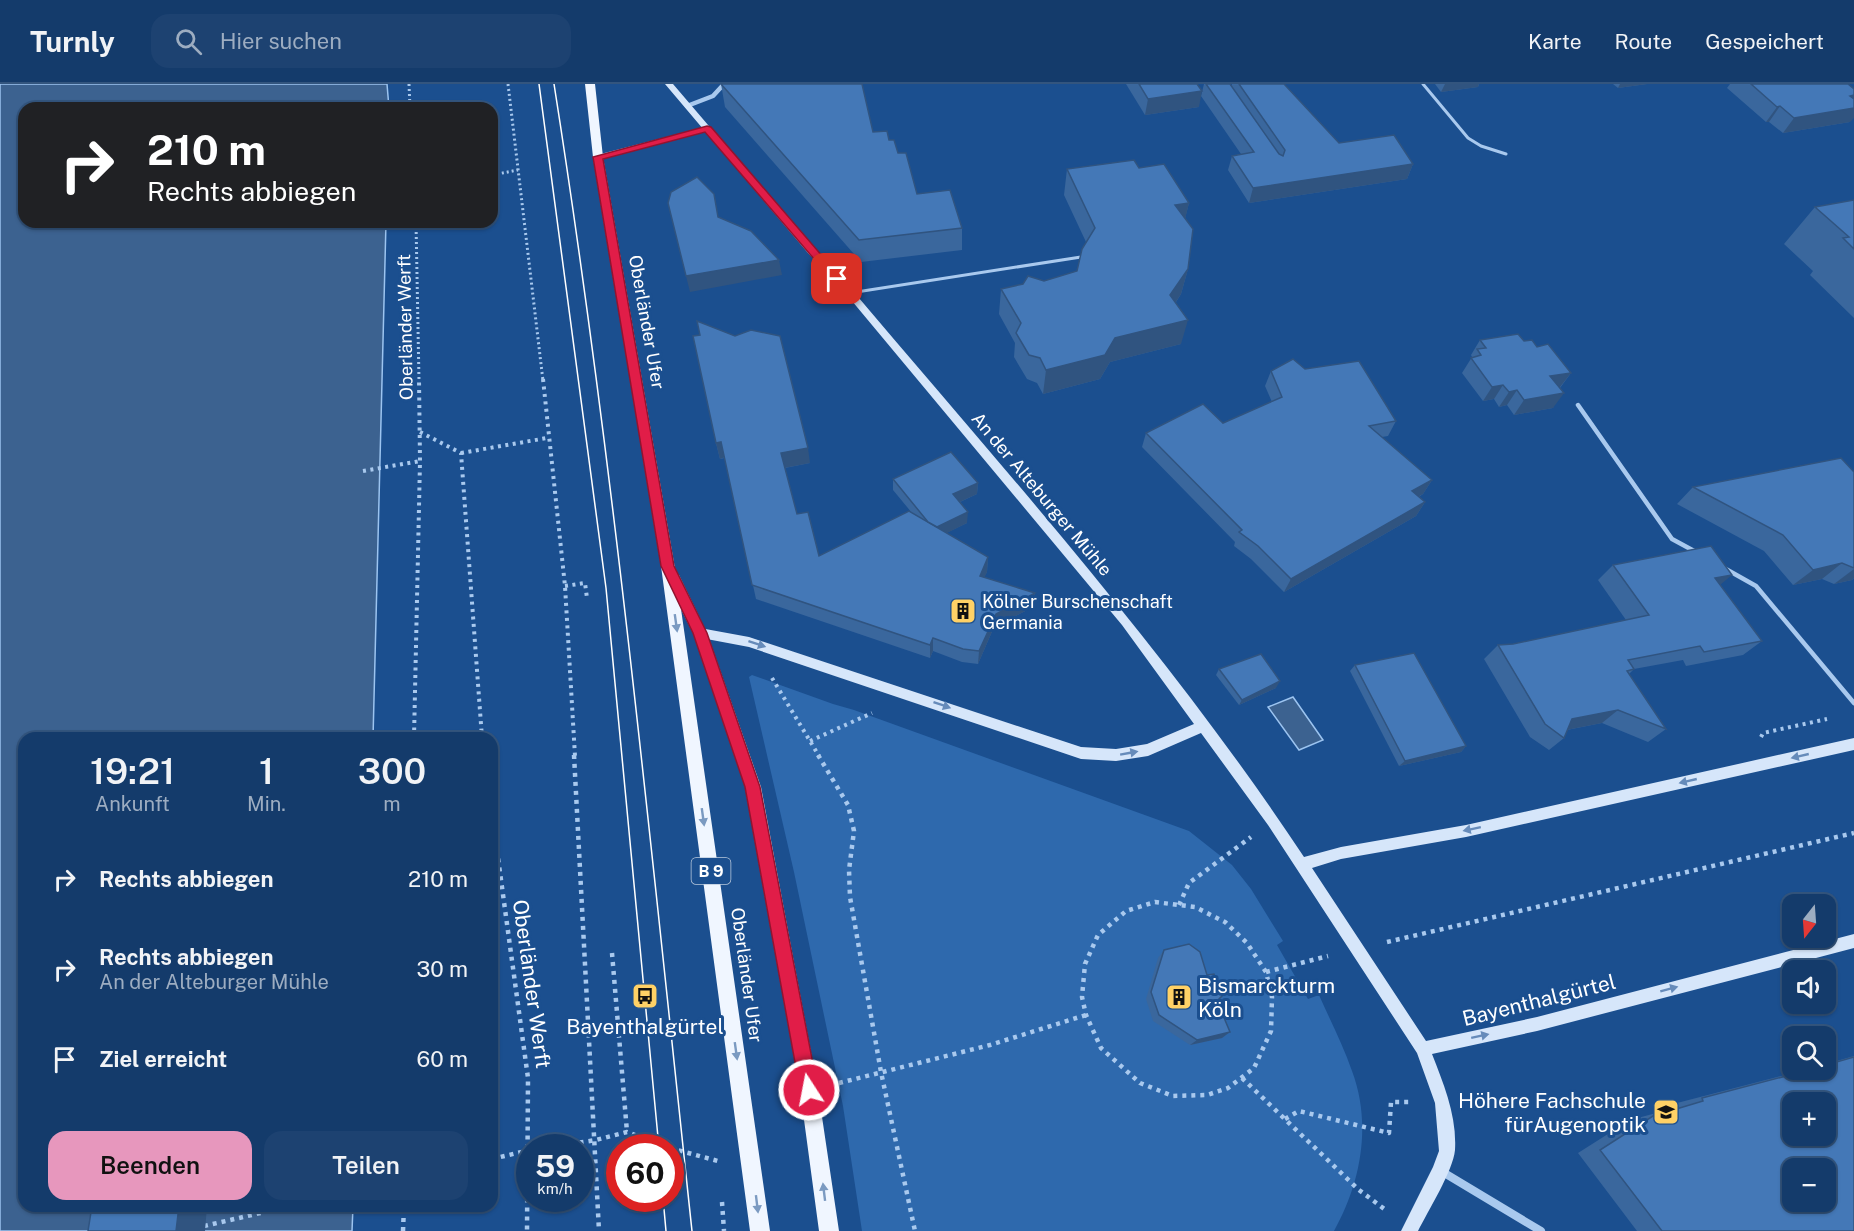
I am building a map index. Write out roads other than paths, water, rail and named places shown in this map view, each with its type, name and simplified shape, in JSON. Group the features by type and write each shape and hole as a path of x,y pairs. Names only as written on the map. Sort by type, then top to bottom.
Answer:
{"main road":[{"name":"Oberländer Ufer","path":"590,84 598,157 668,566 760,1231"},
{"name":"An der Alteburger Mühle","path":"669,84 850,292 1126,622 1273,821 1423,1048"},
{"name":"Oberländer Ufer","path":"668,566 700,633 753,787 809,1090 829,1231"},
{"path":"700,633 749,642 912,694 1081,753 1116,755 1148,750 1203,726"},
{"path":"1302,864 1341,853 1487,826 1854,744"},
{"name":"Bayenthalgürtel","path":"1423,1048 1537,1024 1854,941"},
{"path":"1410,1230 1440,1171 1447,1151 1443,1102 1423,1048"}],"street":[{"path":"687,106 713,96 724,84"},
{"path":"598,157 707,129"},
{"path":"1440,1171 1541,1231"}],"lane":[{"path":"1423,84 1468,138 1481,146 1506,154"},
{"path":"850,292 1081,257"},
{"path":"1578,405 1672,538 1700,554"},
{"path":"1719,565 1756,586 1854,703"}],"tram line":[{"path":"539,84 606,588 658,1134"},
{"path":"554,84 613,513 692,1231"},
{"path":"664,1212 666,1231"}],"place":[{"name":"Kölner Burschenschaft Germania","path":"963,611"},
{"name":"Bayenthalgürtel","path":"645,996"},
{"name":"Bismarckturm Köln","path":"1179,997"},
{"name":"Höhere Fachschule fürAugenoptik","path":"1666,1112"}]}
